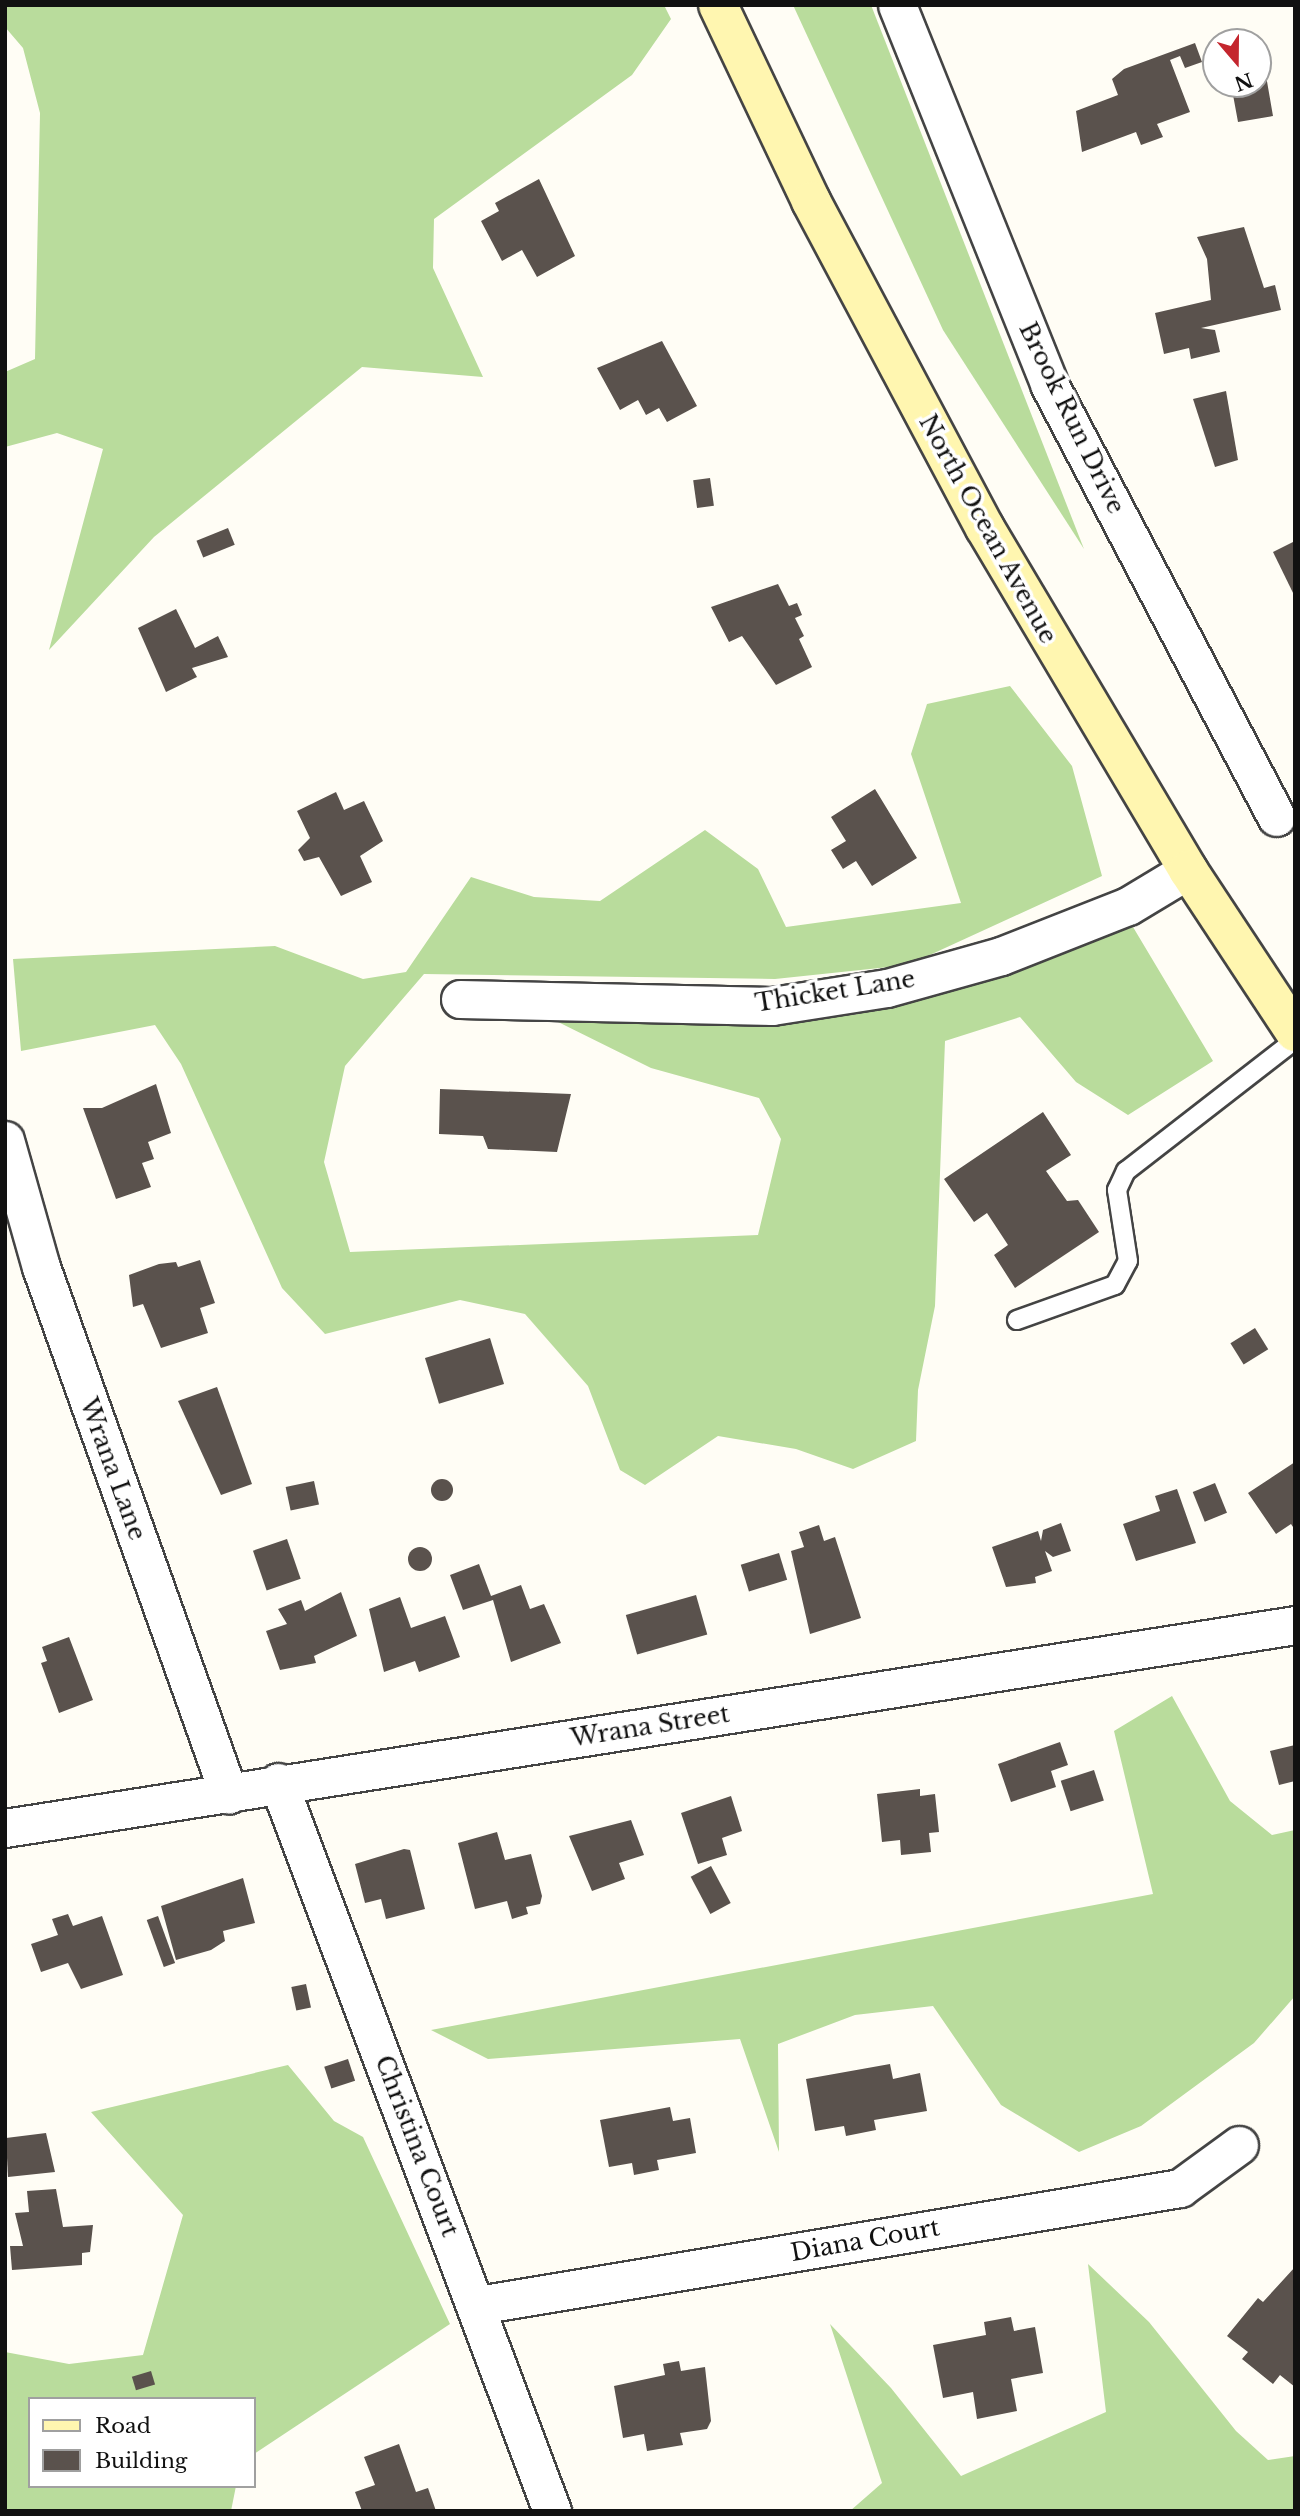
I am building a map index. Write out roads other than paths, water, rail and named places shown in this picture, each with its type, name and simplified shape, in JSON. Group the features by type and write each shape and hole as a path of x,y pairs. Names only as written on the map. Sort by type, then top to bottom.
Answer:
{"main road":[{"name":"North Ocean Avenue","path":"718,5 921,410 1188,870 1295,1032"}],"street":[{"name":"Brook Run Drive","path":"897,5 1049,384 1276,817"},
{"name":"Thicket Lane","path":"460,999 772,1006 887,988 1001,956 1090,921 1188,870"},
{"name":"Wrana Lane","path":"5,1140 41,1267 229,1795"},
{"name":"Wrana Street","path":"5,1828 229,1795 278,1782 1295,1625"},
{"name":"Christina Court","path":"278,1782 478,2305 552,2511"},
{"name":"Diana Court","path":"478,2305 1180,2188 1240,2145"}],"lane":[{"path":"1017,1320 1115,1285 1128,1261 1117,1190 1126,1171 1295,1040"}]}
